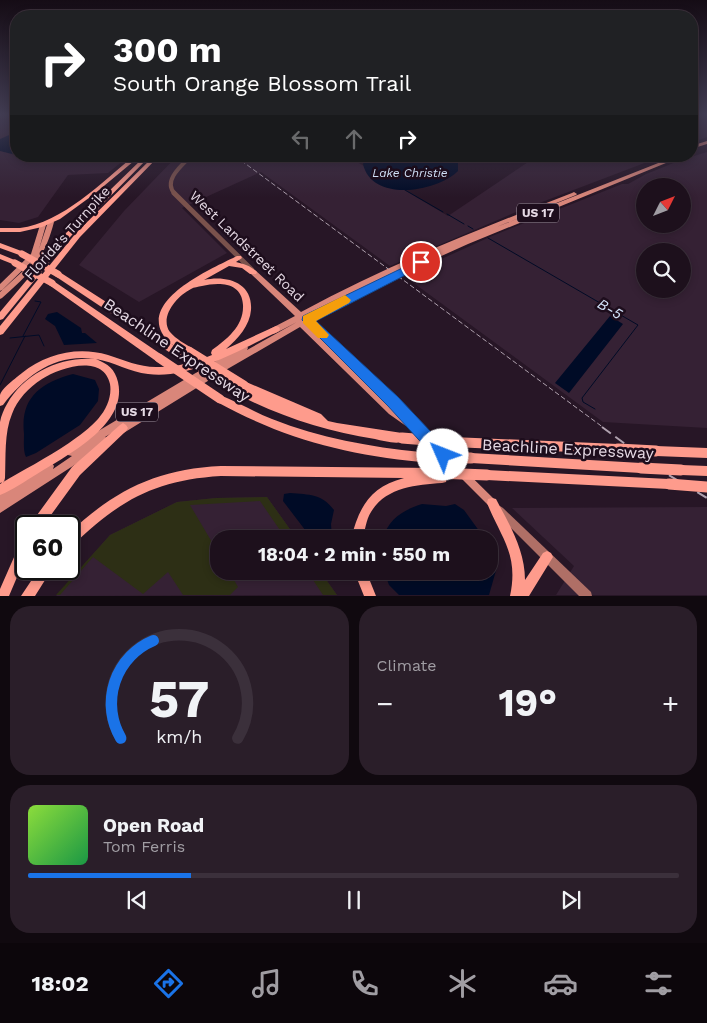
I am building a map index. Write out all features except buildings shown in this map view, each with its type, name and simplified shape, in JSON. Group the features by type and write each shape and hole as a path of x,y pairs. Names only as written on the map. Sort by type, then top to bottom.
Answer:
{"highway":[{"path":"22,229 70,210 130,162"},
{"name":"Florida's Turnpike","path":"0,317 69,234 142,162"},
{"name":"Florida's Turnpike","path":"0,332 78,235 152,162"},
{"path":"54,212 60,214 70,210"},
{"path":"0,230 41,227 49,219"},
{"name":"Beachline Expressway","path":"0,245 22,254 58,274 178,353 281,412 328,426 369,435 452,442 707,454"},
{"name":"Beachline Expressway","path":"0,256 52,283 220,399 250,416 305,438 364,450 421,457 707,471"},
{"path":"239,258 190,286 169,302 162,321 167,335 240,387"},
{"path":"227,265 237,264 254,272"},
{"path":"124,364 155,368 188,364 216,352 234,337 242,326 249,308 247,297 242,290 234,284 222,281 206,281 190,286"},
{"path":"0,402 27,374 60,357 88,354 151,371 185,368 276,329"},
{"path":"0,478 5,418 12,403 24,388 47,372 71,363 94,362 109,371 114,381 115,392 110,408 100,423 86,436 0,490"},
{"path":"44,515 72,476 92,455 124,428"},
{"path":"80,531 95,517 128,494 152,483 186,474 221,471 487,475 707,487"},
{"path":"360,530 366,510 381,492 405,481 439,475"},
{"path":"492,503 516,552 520,569 516,596"},
{"path":"521,596 547,557"},
{"path":"2,596 15,567"},
{"path":"27,596 38,580"},
{"path":"364,580 370,596"}],"main road":[{"name":"US 17","path":"0,508 124,428 303,320 428,253 655,162"},
{"name":"US 17","path":"0,498 153,402 276,329 303,320 421,262 666,162"},
{"path":"0,296 28,270 41,252 47,240 49,219"},
{"path":"41,227 46,232 41,252"},
{"path":"0,288 34,255 41,227"},
{"path":"421,262 428,253"},
{"name":"West Landstreet Road","path":"254,272 303,320 393,402 418,431 587,596"}],"street":[{"name":"West Landstreet Road","path":"185,162 173,175 170,186 175,196 254,272"}],"shaded area":[{"path":"0,142 10,142 10,162 122,162 108,173 68,175 38,217 19,223 0,220"},
{"path":"707,152 707,428 603,422 404,276 492,236 636,180 636,233 691,233 691,178 639,178 676,162 698,162 698,155"},
{"path":"171,162 357,162 448,216 528,162 647,162 521,210 390,266 261,172 182,208 227,253 139,302 79,265 124,211"},
{"path":"267,497 291,530 210,530 210,580 326,580 337,595 56,596 70,580 80,580 80,569 110,535 177,502 216,498"},
{"path":"707,507 707,595 556,595 574,566 512,508"}],"green space":[{"path":"267,497 291,530 280,530 260,501 190,505 210,539 210,580 234,580 238,587 230,595 183,595 168,572 143,594 93,557 80,572 80,568 110,535 177,502 216,498"},
{"path":"70,580 73,580 60,595 56,595"},
{"path":"313,580 326,580 337,595 323,595"}],"water":[{"path":"0,142 10,142 10,154 0,151"},
{"name":"Lake Christie","path":"364,162 457,162 458,171 436,184 406,190 391,189 379,184 369,176 363,164"},
{"path":"57,312 81,328 82,333 85,333 97,343 64,345 55,326 45,319 48,314"},
{"path":"610,316 623,324 569,393 555,383"},
{"path":"73,374 95,380 99,389 98,401 80,425 36,453 26,457 24,449 24,421 25,411 29,402 42,387"},
{"path":"284,494 309,495 324,500 334,510 331,530 305,530 283,501"},
{"path":"422,504 446,506 455,504 464,510 478,530 386,530 397,516"},
{"path":"387,580 493,580 489,595 399,595 389,585"}],"waterway":[{"name":"B-5","path":"405,190 443,212"},
{"name":"B-5","path":"447,214 464,224"},
{"name":"B-5","path":"468,226 473,229"},
{"name":"B-5","path":"488,238 638,325 582,398 583,402 595,409"},
{"path":"23,336 41,302 35,301"},
{"path":"25,336 39,335 44,346"},
{"path":"0,385 25,336"},
{"path":"10,338 25,336"}],"railway":[{"path":"243,162 604,428"},
{"path":"602,427 662,471 707,498"}],"slow traffic":[{"path":"323,335 308,320 345,300"}],"route":[{"path":"421,262 308,320 393,402 418,431 443,455"}]}
